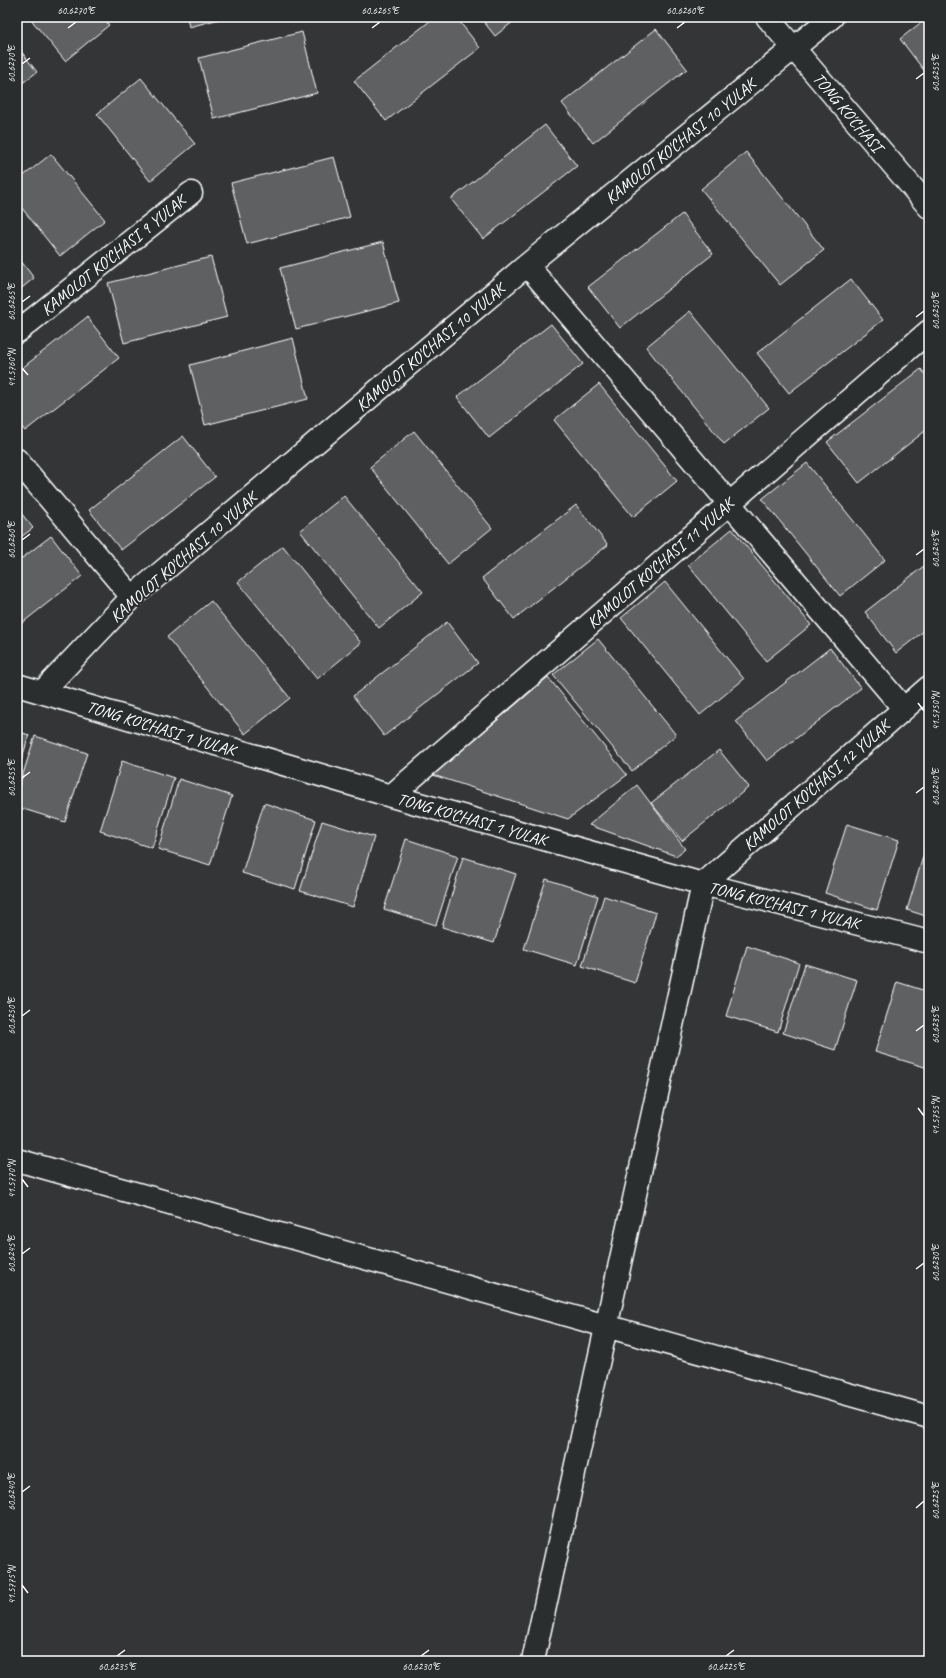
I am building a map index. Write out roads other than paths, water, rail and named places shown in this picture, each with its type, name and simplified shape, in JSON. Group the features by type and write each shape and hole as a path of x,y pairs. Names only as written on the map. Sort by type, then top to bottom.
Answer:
{"street":[{"name":"TONG KO'CHASI","path":"767,17 929,207"},
{"name":"KAMOLOT KO'CHASI 10 YULAK","path":"42,692 132,597 527,266 832,17"},
{"name":"KAMOLOT KO'CHASI 9 YULAK","path":"17,332 191,193"},
{"path":"527,266 904,709"},
{"name":"KAMOLOT KO'CHASI 11 YULAK","path":"391,796 929,331"},
{"path":"17,460 132,597"},
{"name":"TONG KO'CHASI 1 YULAK","path":"17,685 391,796 703,884 929,942"},
{"name":"KAMOLOT KO'CHASI 12 YULAK","path":"703,884 929,687"},
{"path":"533,1661 605,1326 703,884"},
{"path":"17,1160 929,1417"}]}
